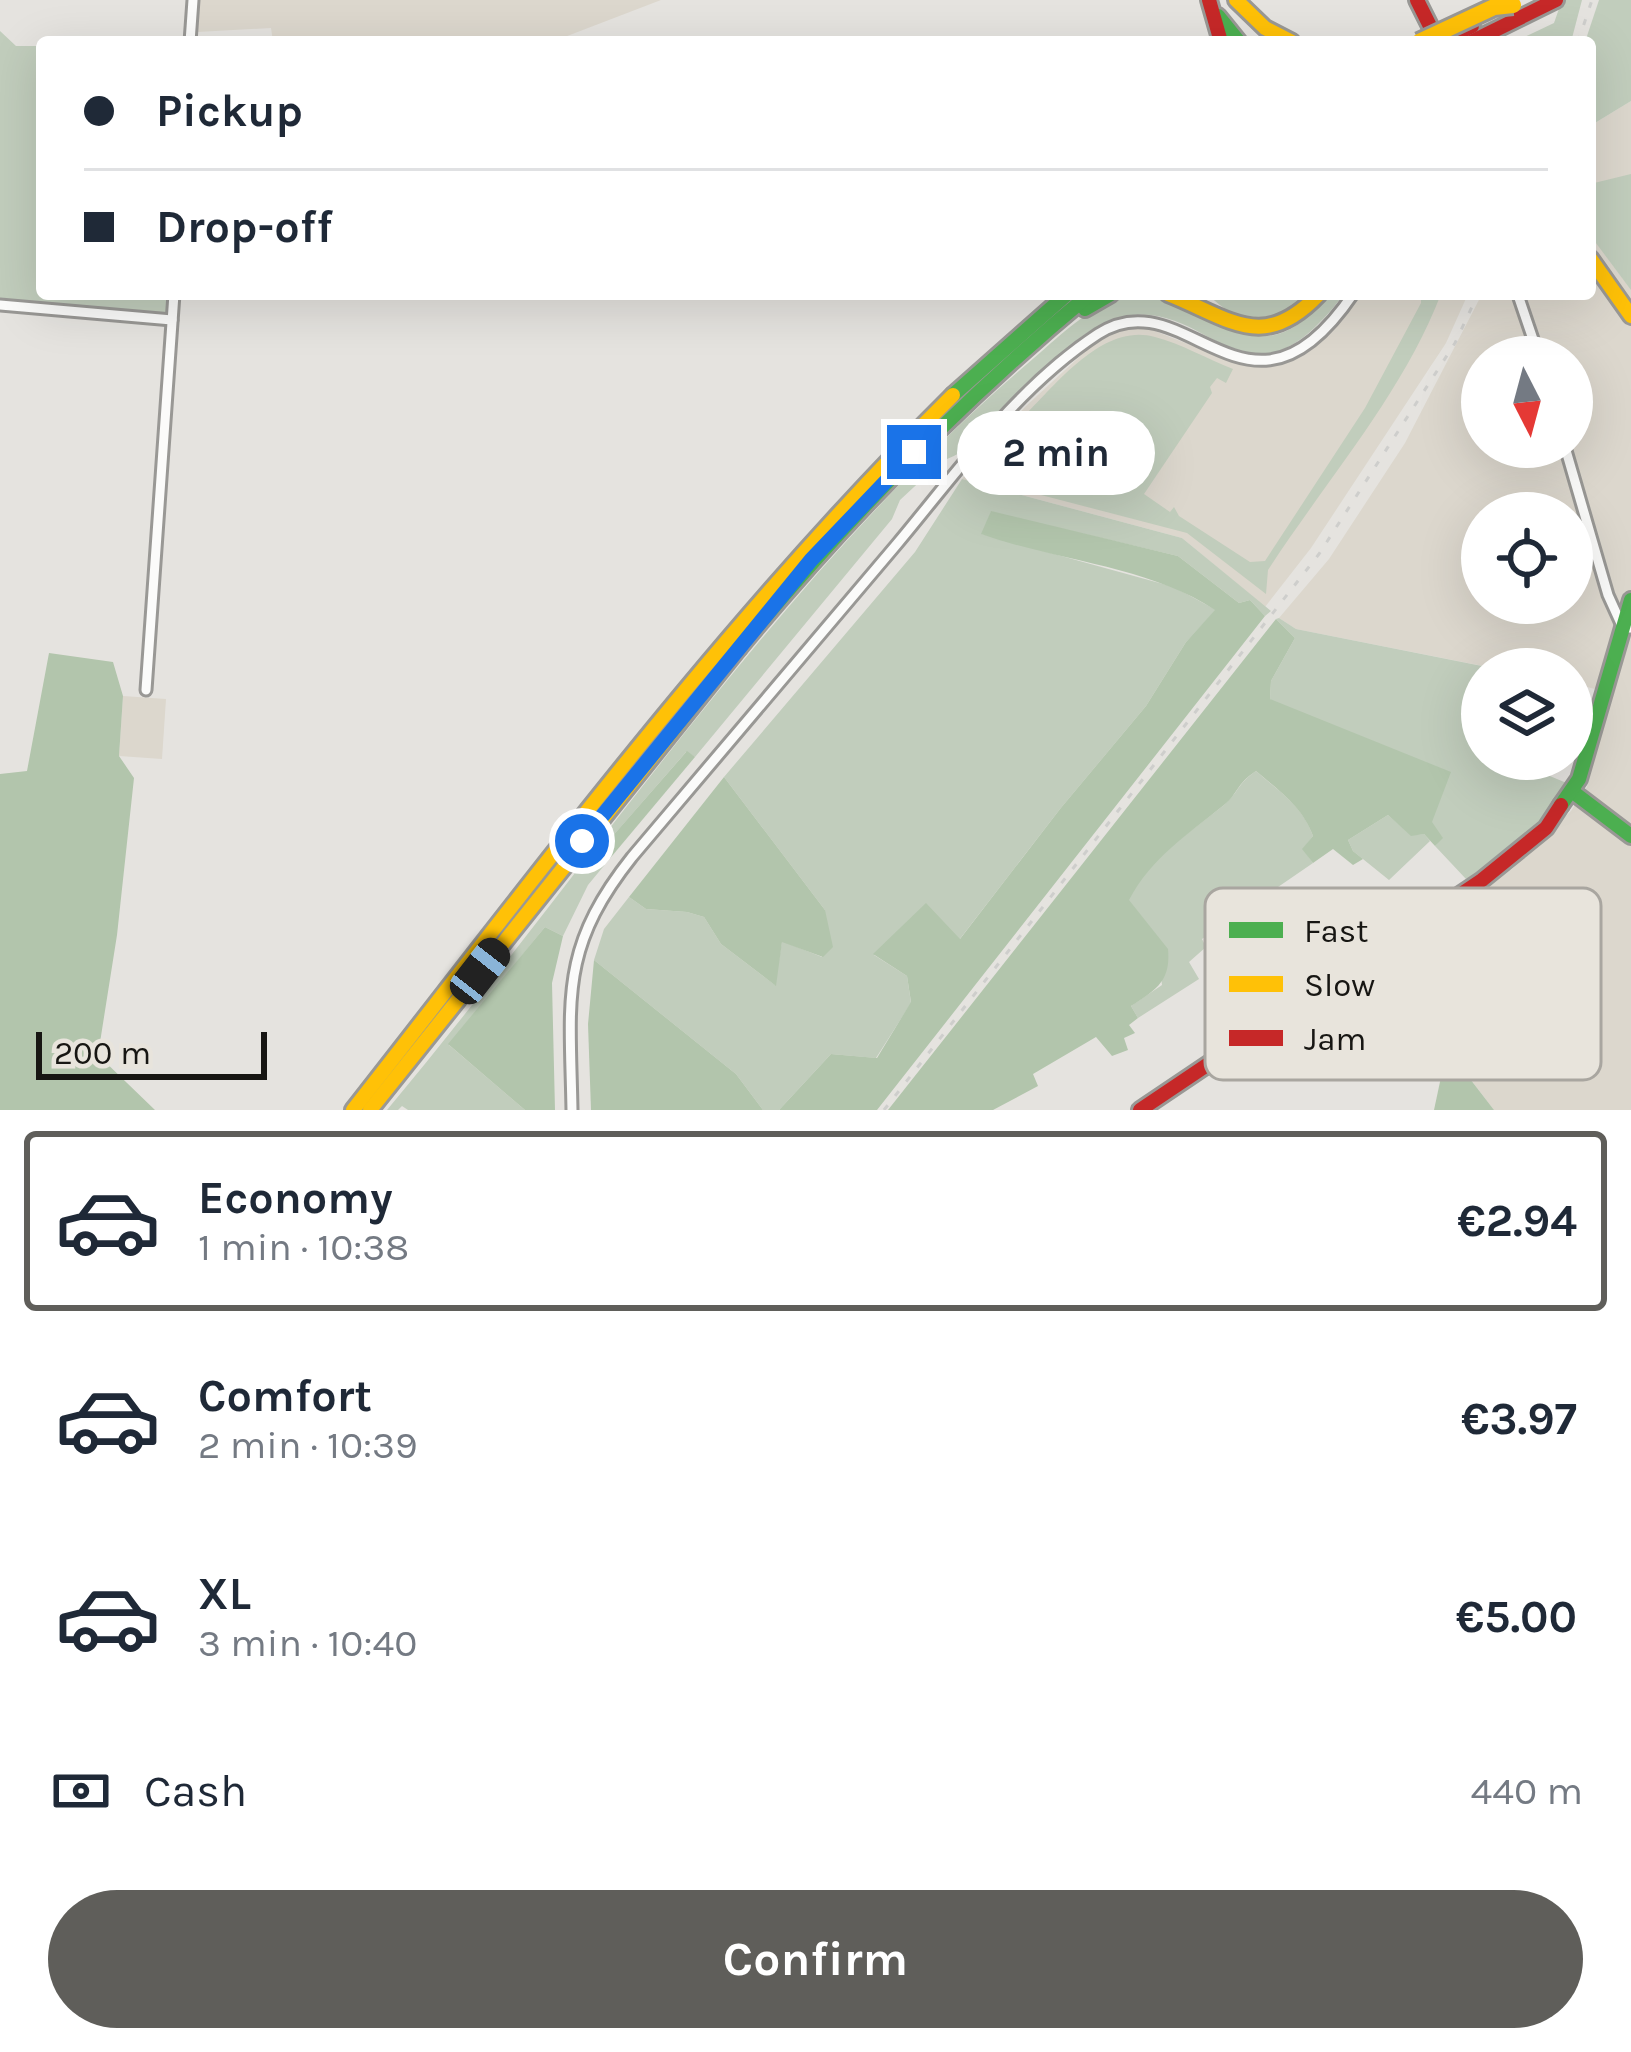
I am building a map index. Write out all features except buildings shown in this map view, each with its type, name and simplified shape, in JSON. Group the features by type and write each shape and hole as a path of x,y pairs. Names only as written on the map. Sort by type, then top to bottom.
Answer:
{"main road":[{"path":"1236,0 1280,36"},
{"path":"1417,0 1436,36"},
{"path":"1483,36 1556,0"},
{"path":"1451,36 1518,2"},
{"path":"1432,36 1494,7 1518,2"},
{"path":"1213,4 1230,36"},
{"path":"1596,266 1629,309"},
{"path":"1018,335 1028,314 1045,300"},
{"path":"353,1110 635,750 804,546 906,438 1060,300"},
{"path":"370,1110 811,560 914,452 1083,300"},
{"path":"1007,364 1029,356 1101,300"},
{"path":"1181,300 1252,328 1280,326 1314,300"},
{"path":"1210,300 1230,322"},
{"path":"1468,888 1546,828 1573,792 1627,628 1631,600"},
{"path":"1573,792 1631,836"},
{"path":"1140,1110 1205,1066"}],"street":[{"path":"190,36 193,0"},
{"path":"146,690 174,300"},
{"path":"572,1110 573,976 594,910 632,857 963,465 1036,387 1113,326 1130,322 1156,325 1234,356 1273,360 1295,354 1315,341 1348,300"},
{"path":"1521,300 1532,336"},
{"path":"0,305 172,320"},
{"path":"1571,468 1608,596 1627,628"}],"shaded area":[{"path":"198,0 661,0 567,36 272,36 271,28 197,32"},
{"path":"1631,101 1631,1110 1494,1110 1471,1080 1601,1080 1601,888 1484,888 1512,869 1571,811 1593,780 1610,693 1593,689 1593,648 1461,648 1461,662 1296,629 1279,618 1329,559 1405,443 1479,300 1596,300 1596,122"},
{"path":"1354,300 1465,300 1446,343 1311,548 1265,607 1182,538 962,479 1025,407 1110,333 1147,328 1229,360 1273,365 1306,354 1329,334"},
{"path":"123,696 166,699 162,759 119,756"}],"green space":[{"path":"1562,0 1582,0 1573,36 1527,36 1554,23"},
{"path":"1599,0 1631,0 1631,101 1596,122 1596,36 1587,36"},
{"path":"0,31 16,46 36,46 36,300 169,300 168,317 0,301"},
{"path":"1631,174 1631,290 1596,243 1596,183"},
{"path":"1115,300 1168,300 1253,336 1276,335 1301,322 1321,300 1339,300 1309,333 1279,351 1252,354 1150,315 1117,318 1060,354 973,444 925,471 928,474 900,500 892,519 695,757 686,752 604,846 612,856 588,885 563,936 545,927 449,1045 525,1110 408,1110 402,1106 387,1110 775,622 944,440 1056,339 1092,311"},
{"path":"1215,300 1302,300 1258,318"},
{"path":"1438,300 1385,402 1268,570 1266,594 1187,533 1018,489 1026,471 1008,445 1027,437 1019,421 1097,348 1135,335 1155,337 1233,369 1226,383 1217,378 1210,387 1212,393 1144,494 1170,512 1174,507 1179,516 1250,562 1265,561 1365,408 1421,303"},
{"path":"962,479 1182,538 1271,611 1265,616 1250,600 1239,603 1178,556 991,512 982,534 1174,587 1216,610 1186,642 1146,706 959,940 874,955 907,976 911,1003 876,1058 831,1054 779,1110 763,1110 736,1074 594,960 604,929 629,897 646,909 704,917 721,944 775,985 782,941 822,957 825,910 724,777 915,552"},
{"path":"991,511 1178,556 1239,603 1250,600 1265,616 877,1110 779,1110 831,1054 877,1058 911,1002 907,976 873,954 926,903 960,939 1146,706 1186,642 1215,610 1161,583 981,534"},
{"path":"1276,619 1296,629 1461,662 1461,780 1559,780 1569,784 1524,839 1466,879 1435,846 1442,837 1270,699 1271,681 1295,638"},
{"path":"1276,619 1295,638 1271,681 1270,699 1451,772 1432,822 1443,838 1435,846 1424,834 1411,836 1388,815 1348,840 1363,859 1353,865 1333,849 1313,863 1302,849 1313,836 1303,816 1256,771 1229,801 1159,859 1129,900 1168,949 1168,960 1160,984 1131,1006 1138,1018 1129,1025 1135,1033 1124,1038 1128,1050 1112,1056 1096,1037 1033,1074 1038,1086 993,1110 888,1110"},
{"path":"49,653 113,662 123,696 119,756 134,778 98,1055 155,1110 0,1110 0,774 27,771"},
{"path":"687,751 695,757 612,856 603,847"},
{"path":"1256,771 1303,816 1313,836 1303,849 1313,863 1276,888 1205,888 1205,948 1189,962 1199,979 1138,1018 1131,1006 1162,985 1156,935 1128,900 1159,858 1224,805"},
{"path":"724,777 825,910 833,947 823,957 782,942 776,986 721,944 704,917 646,909 629,897"},
{"path":"1388,815 1411,835 1424,834 1430,841 1389,880 1353,851 1348,840"},
{"path":"545,927 563,936 552,983 555,1110 525,1110 448,1044"},
{"path":"594,960 736,1074 763,1110 591,1110 588,1024"},
{"path":"1440,1080 1471,1080 1494,1110 1434,1110"}],"railway":[{"path":"1580,36 1592,0"},
{"path":"884,1110 1319,554 1455,343 1475,300"}],"traffic: fast":[{"path":"1218,16 1234,36"},
{"path":"953,395 1060,300"},
{"path":"739,648 906,463 1083,300"},
{"path":"1085,309 1101,300"},
{"path":"1561,805 1579,779 1631,600"},
{"path":"1573,792 1631,836"}],"traffic: slow":[{"path":"1236,0 1280,36"},
{"path":"1432,36 1494,7 1513,5"},
{"path":"1596,266 1631,316"},
{"path":"1182,300 1229,321 1263,327 1281,322 1312,300"},
{"path":"353,1110 716,653 953,395"},
{"path":"370,1110 739,648"}],"traffic: jam":[{"path":"1209,0 1219,36"},
{"path":"1417,0 1435,36"},
{"path":"1483,36 1556,0"},
{"path":"1453,36 1472,26"},
{"path":"1470,888 1546,828 1561,805"},
{"path":"1140,1110 1205,1066"}],"route":[{"path":"582,841 811,560 914,452"}]}
